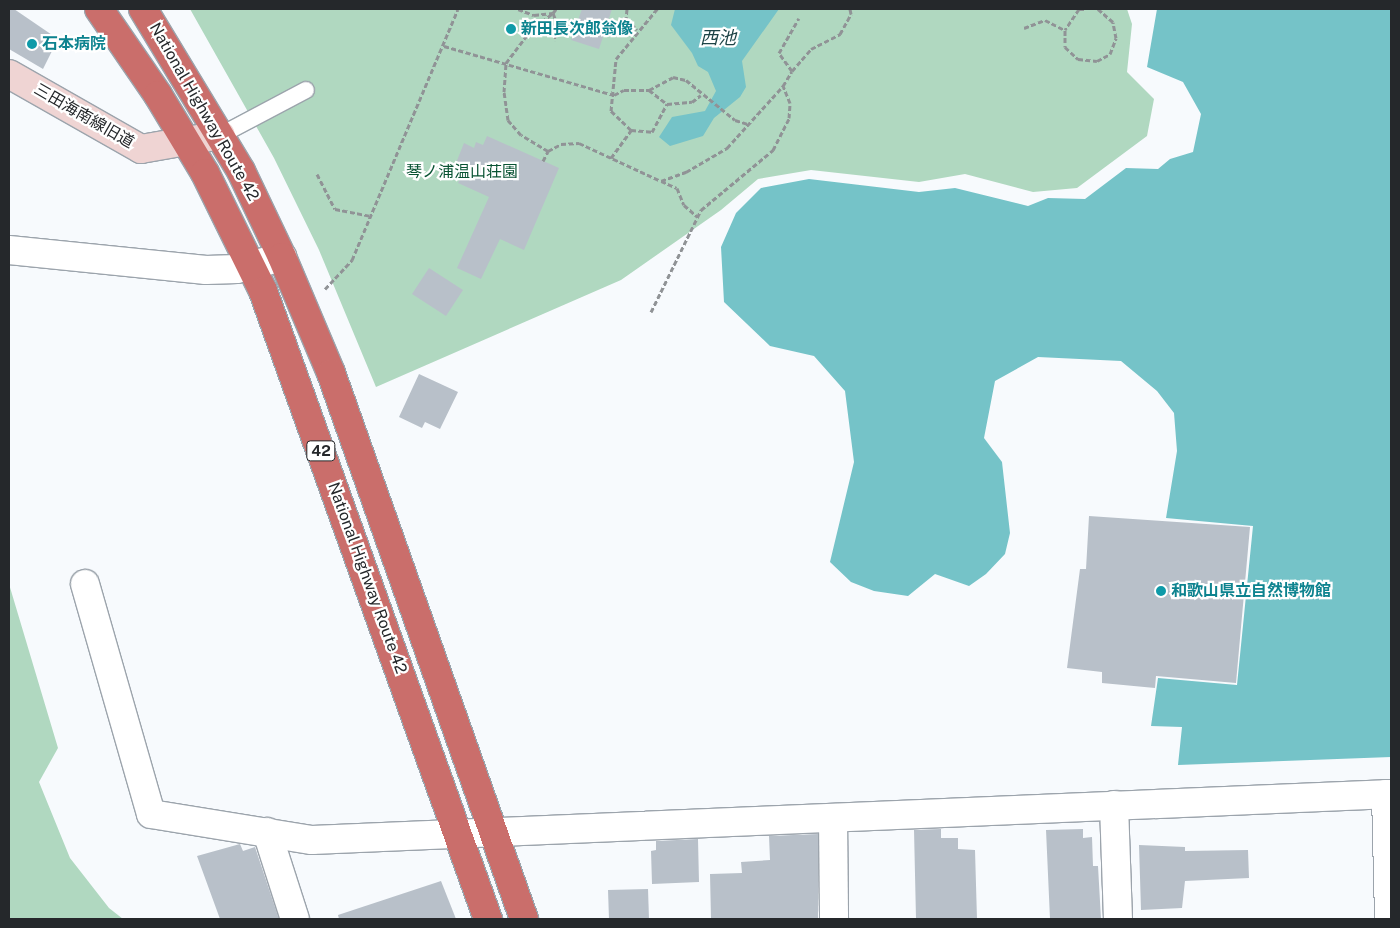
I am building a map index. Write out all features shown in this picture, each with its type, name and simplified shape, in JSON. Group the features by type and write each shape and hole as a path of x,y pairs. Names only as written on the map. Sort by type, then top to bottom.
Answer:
{"highway":[{"name":"National Highway Route 42","path":"99,9 186,141 220,200 252,265 488,919"},
{"name":"National Highway Route 42","path":"143,9 221,135 282,257 303,306 376,493 492,832 524,919"}],"street":[{"name":"三田海南線旧道","path":"9,74 141,149 221,135"},
{"path":"9,250 206,270 252,265 282,257"},
{"path":"85,584 151,814 312,840 1389,794 1390,919"},
{"path":"1114,805 1118,919"},
{"path":"833,818 834,919"},
{"path":"266,832 295,919"}],"lane":[{"path":"221,135 306,90"}],"path":[{"path":"303,306 330,285 352,260 458,9"},
{"path":"518,9 534,16 553,13"},
{"path":"548,151 521,135 508,120 504,92 506,63 530,31 556,9"},
{"path":"627,9 626,18 637,30"},
{"path":"657,9 637,30 616,59 611,111 631,130 652,132 667,104"},
{"path":"661,181 686,172 728,148 783,86 792,71 811,48 840,34 851,14 850,9"},
{"path":"1084,9 1079,9 1065,30 1065,47 1078,59 1096,61 1110,54 1116,38 1114,22 1098,9"},
{"path":"553,13 558,26 554,40"},
{"path":"792,71 779,53 799,18"},
{"path":"1024,28 1045,20 1065,30"},
{"path":"444,46 614,95 624,90 649,90 673,77 686,80 701,95 723,112 748,124"},
{"path":"651,312 701,210 773,150 788,118 790,103 783,86"},
{"path":"649,90 667,104 692,102 701,95"},
{"path":"612,158 631,130"},
{"path":"543,161 548,151 561,144 579,143 678,188 684,205 698,217"},
{"path":"317,174 335,209 370,216"}],"green space":[{"name":"琴ノ浦温山荘園","path":"190,9 1127,9 1132,24 1127,72 1154,99 1147,136 1077,188 1033,192 965,174 919,182 811,170 758,179 721,210 621,280 376,387 319,250 274,158"},
{"path":"9,584 58,748 39,782 70,858 109,908 123,919 9,919"}],"water":[{"name":"西池","path":"675,9 779,9 742,61 746,87 740,97 714,118 703,136 670,146 659,137 672,117 705,111 716,91 708,72 698,66 692,53 671,25"},
{"path":"1157,9 1391,9 1391,757 1178,765 1182,727 1151,726 1158,678 1237,685 1253,526 1166,518 1177,451 1174,413 1157,391 1121,361 1038,357 995,381 984,438 1002,462 1010,533 1005,554 986,574 969,586 935,574 908,596 874,591 851,582 830,562 854,462 845,391 814,356 770,346 724,302 721,247 736,213 761,188 809,179 919,192 955,188 1028,206 1048,198 1085,199 1126,168 1158,169 1170,159 1193,152 1201,114 1183,82 1147,67"}],"building":[{"name":"石本病院","path":"9,9 14,9 58,39 43,69 9,49"},
{"path":"582,9 612,9 599,49 571,40"},
{"path":"487,136 559,168 524,250 500,239 481,279 457,268 489,197 458,183 465,167 456,163 464,143 474,148 476,142 483,145"},
{"path":"429,268 463,290 446,316 412,294"},
{"path":"419,374 458,392 440,429 425,422 422,428 399,417"},
{"name":"和歌山県立自然博物館","path":"1089,516 1250,527 1236,683 1156,676 1155,688 1102,683 1102,672 1067,668 1080,569 1086,569"},
{"path":"941,829 941,838 958,838 958,849 975,850 977,919 916,919 914,830"},
{"path":"1083,829 1083,838 1092,837 1093,866 1098,866 1101,919 1050,919 1046,830"},
{"path":"818,834 818,919 711,919 710,874 742,873 741,862 770,860 769,836"},
{"path":"698,839 699,882 652,884 651,851 656,850 656,841"},
{"path":"240,844 243,851 255,847 279,919 220,919 197,856"},
{"path":"1139,845 1185,847 1185,851 1248,850 1249,878 1185,881 1182,908 1141,910"},
{"path":"441,881 456,919 339,919 338,915"},
{"path":"648,889 649,919 609,919 608,890"}],"place":[{"name":"新田長次郎翁像","path":"511,29"},
{"name":"石本病院","path":"32,44"},
{"name":"和歌山県立自然博物館","path":"1161,591"}]}
